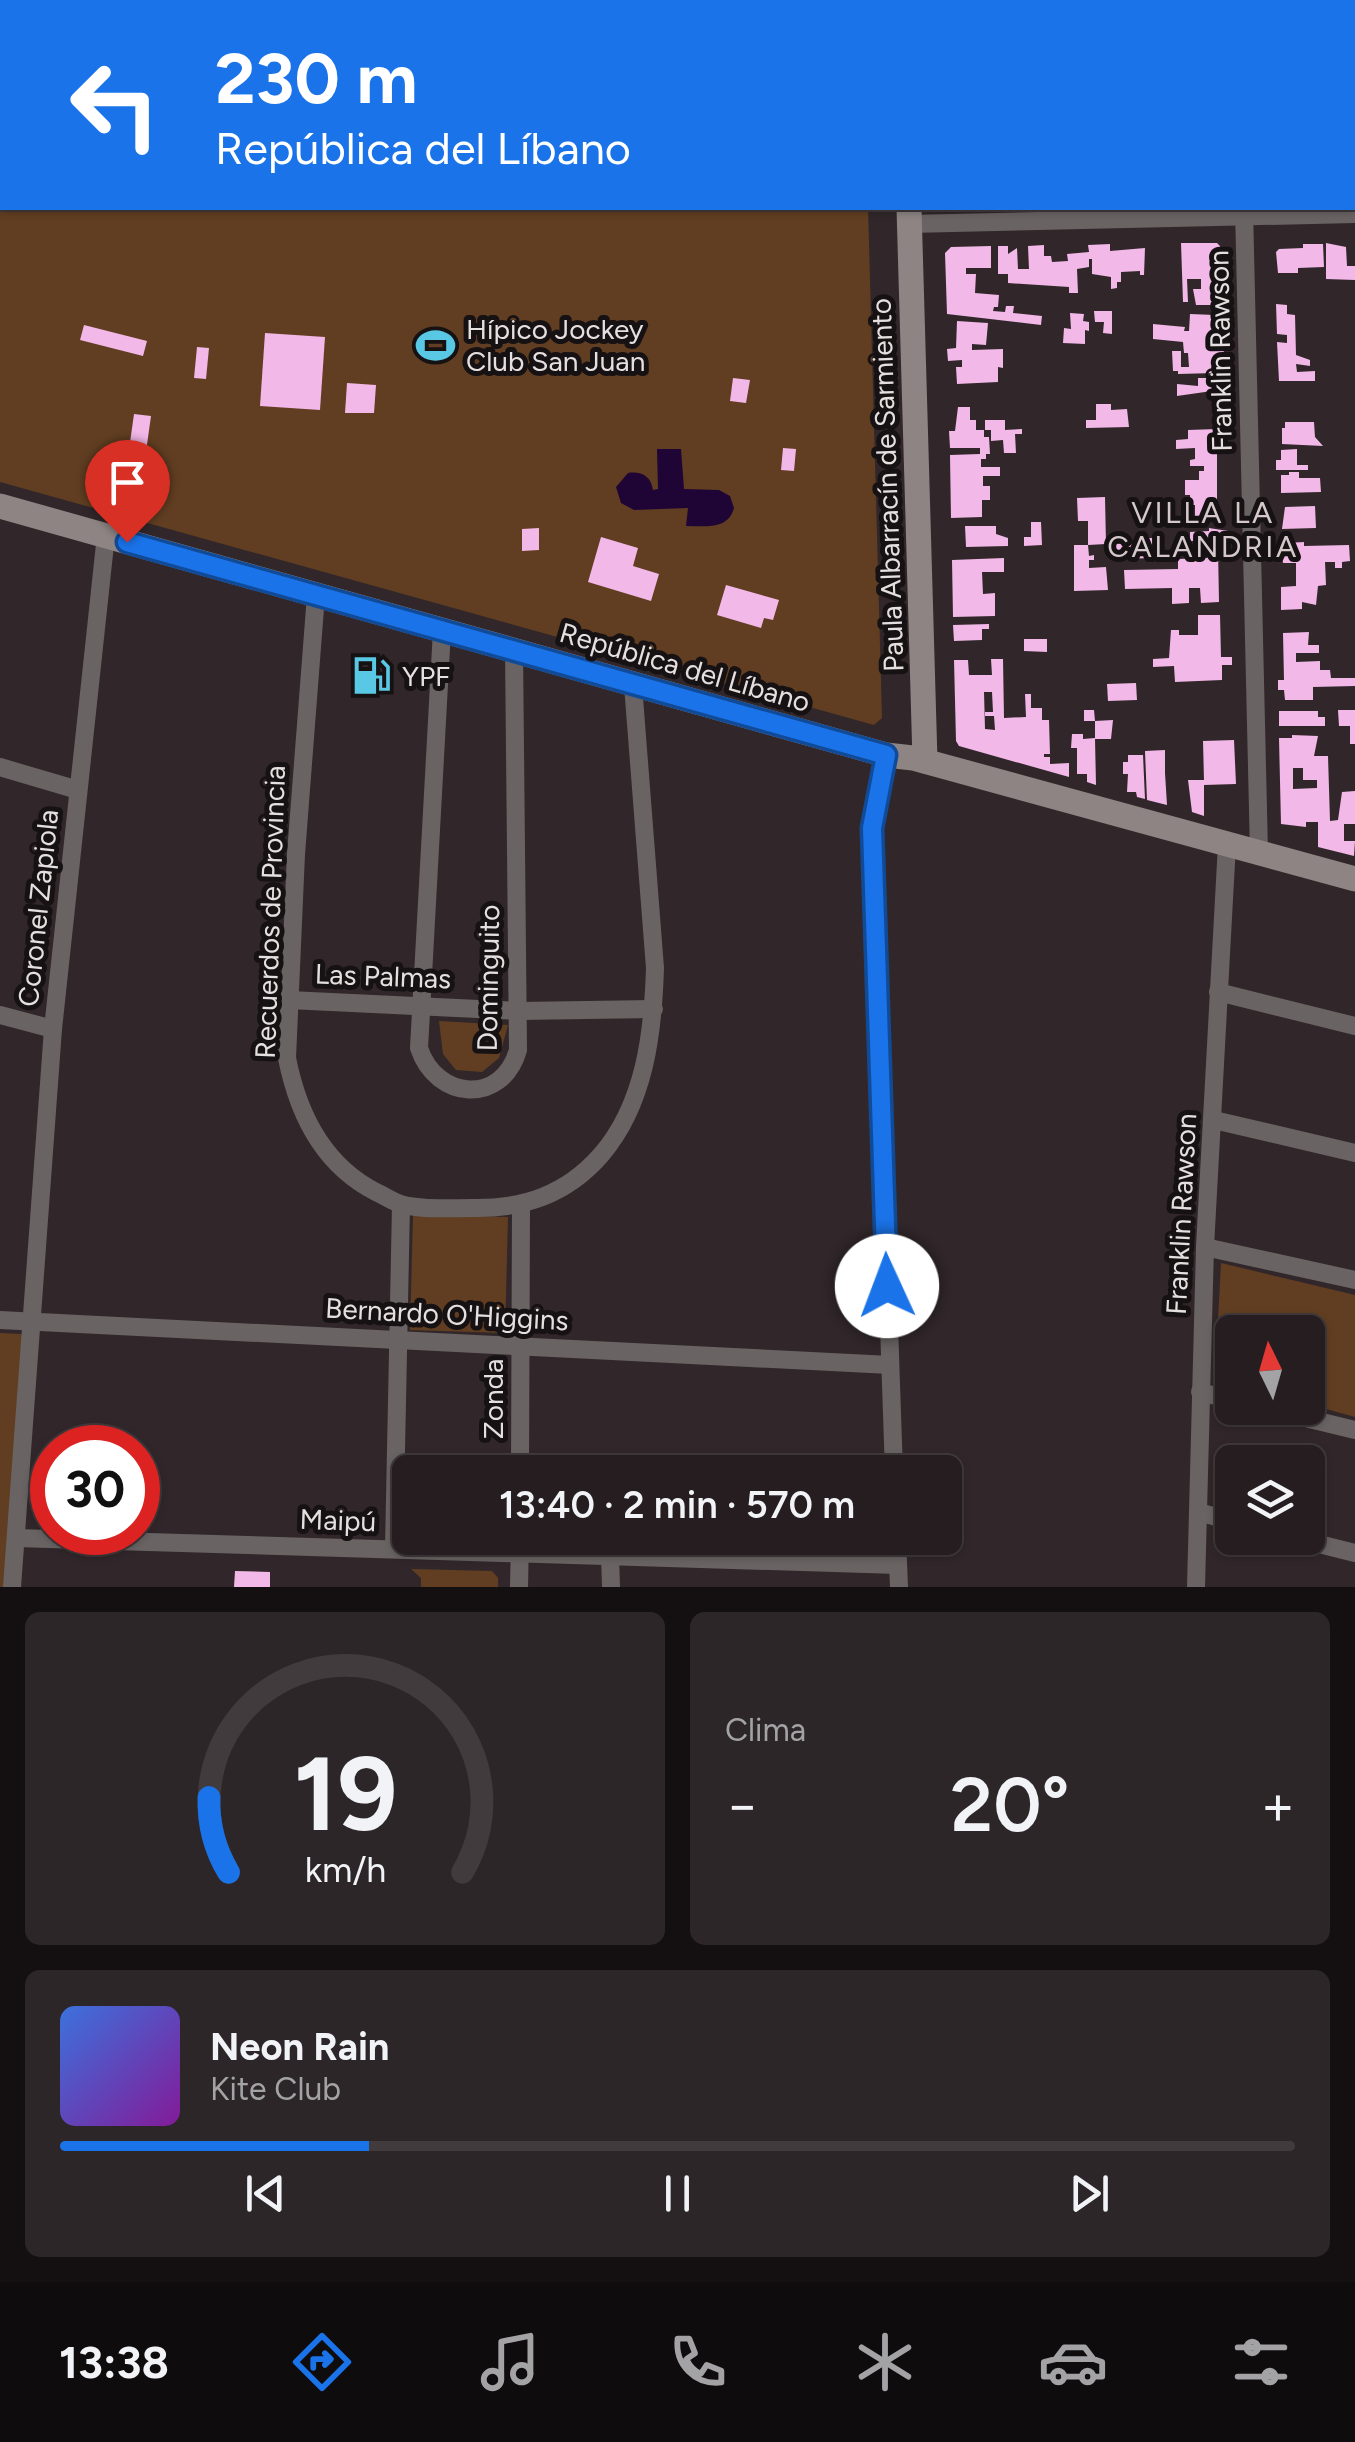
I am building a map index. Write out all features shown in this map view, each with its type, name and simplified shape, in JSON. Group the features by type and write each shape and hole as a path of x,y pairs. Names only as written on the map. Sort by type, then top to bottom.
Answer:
{"main road":[{"name":"Paula Albarracín de Sarmiento","path":"909,216 924,761"},
{"name":"República del Líbano","path":"0,506 886,755 924,761 1355,879"}],"street":[{"name":"Franklin Rawson","path":"1244,212 1259,853"},
{"path":"909,216 1355,214"},
{"name":"Coronel Zapiola","path":"12,1587 54,1029 106,536"},
{"name":"Recuerdos de Provincia","path":"316,594 287,1058 309,1127 330,1157 362,1185 401,1205 496,1209 521,1206 552,1194 579,1176 620,1128 640,1082 654,1009 655,968 633,685"},
{"name":"Dominguito","path":"442,630 419,1048 423,1060 443,1082 462,1089 479,1090 498,1083 513,1067 518,1050 514,650"},
{"path":"886,755 872,828 893,1455"},
{"path":"0,767 78,790"},
{"name":"Franklin Rawson","path":"1196,1587 1205,1246 1228,844"},
{"path":"1218,992 1355,1026"},
{"name":"Las Palmas","path":"288,1000 518,1010 654,1009"},
{"path":"0,1016 54,1029"},
{"path":"1214,1120 1355,1153"},
{"path":"396,1455 401,1205"},
{"name":"Zonda","path":"520,1455 521,1206"},
{"path":"1205,1246 1355,1280"},
{"name":"Bernardo O'Higgins","path":"0,1320 890,1364"},
{"path":"1200,1392 1215,1396"},
{"path":"1325,1423 1355,1430"},
{"path":"1198,1512 1215,1516"},
{"name":"Maipú","path":"16,1538 392,1549"},
{"path":"1325,1545 1355,1553"},
{"path":"519,1587 520,1555"},
{"path":"610,1555 610,1587"},
{"name":"Maipú","path":"610,1555 898,1564"},
{"path":"898,1555 899,1587"}],"shaded area":[{"name":"Hípico Jockey Club San Juan","path":"0,210 868,210 882,718 874,725 0,482"},
{"path":"657,449 681,449 684,489 719,490 730,496 734,508 727,520 715,525 686,526 688,508 634,510 621,503 616,487 628,473 645,476 653,490 658,489"},
{"path":"439,1021 508,1025 499,1058 482,1072 456,1070 443,1054"},
{"path":"413,1215 508,1217 505,1333 410,1330"},
{"path":"1221,1263 1355,1295 1355,1417 1325,1409 1325,1315 1218,1315"},
{"path":"0,1333 21,1334 26,1340 6,1587 0,1587"},
{"path":"411,1569 492,1571 498,1578 498,1587 421,1587 421,1578"}],"building":[{"path":"1181,243 1220,246 1213,285 1213,289 1217,288 1218,305 1196,305 1193,289 1201,289 1201,279 1187,279 1188,302 1183,302"},
{"path":"1326,243 1346,247 1347,266 1355,266 1355,280 1326,279"},
{"path":"1110,244 1110,251 1145,248 1144,275 1140,271 1121,272 1121,282 1111,289 1111,277 1092,274 1089,259 1089,267 1077,269 1078,293 1069,293 1069,287 1008,283 1008,274 998,274 998,246 1008,246 1008,254 1017,248 1018,269 1029,269 1028,246 1044,245 1044,256 1051,256 1052,262 1068,261 1067,254 1089,252 1088,245"},
{"path":"1303,244 1323,244 1324,267 1278,273 1276,252 1303,248"},
{"path":"991,246 991,268 966,268 966,274 976,274 975,293 999,295 998,307 993,311 1005,312 1006,306 1014,306 1013,313 1042,316 1041,325 947,314 945,253 951,247"},
{"path":"1276,304 1287,305 1287,314 1295,315 1296,355 1310,360 1310,366 1296,364 1297,372 1315,371 1315,381 1279,381 1277,342 1287,343 1287,335 1277,334"},
{"path":"1094,311 1112,311 1112,334 1103,333 1104,322 1095,322"},
{"path":"1070,313 1084,314 1083,321 1089,322 1085,344 1063,343 1064,328 1071,329"},
{"path":"1190,314 1215,315 1215,338 1223,338 1224,356 1215,356 1215,366 1224,366 1224,378 1215,378 1215,373 1178,374 1173,371 1172,351 1181,351 1181,367 1189,367 1183,342 1153,339 1153,324 1185,327 1184,331 1189,331"},
{"path":"957,321 988,323 986,345 972,344 972,350 1003,349 998,382 957,384 956,367 962,367 962,360 948,361 947,349 956,348"},
{"path":"84,325 147,341 143,356 80,340"},
{"path":"265,333 325,337 320,410 260,406"},
{"path":"197,347 209,348 206,379 194,378"},
{"path":"733,378 750,380 746,403 730,401"},
{"path":"1198,378 1211,378 1212,391 1177,396 1177,384 1198,386"},
{"path":"347,383 376,385 374,413 345,413"},
{"path":"1096,404 1111,404 1111,410 1127,409 1129,427 1086,428 1086,420 1096,420"},
{"path":"958,407 970,407 970,420 976,420 976,430 984,430 984,437 989,437 990,454 981,459 981,467 1000,467 1000,476 983,476 983,486 990,486 990,500 982,500 982,517 951,518 950,455 980,454 980,448 950,448 949,431 955,431"},
{"path":"134,414 151,416 144,466 127,464"},
{"path":"985,420 1005,420 1005,430 1022,429 1022,434 1015,434 1016,453 1004,453 1003,440 991,441 991,430 985,430"},
{"path":"1285,422 1314,422 1315,437 1323,446 1282,444"},
{"path":"1217,429 1217,519 1195,519 1195,505 1190,505 1190,495 1185,495 1185,480 1199,480 1199,471 1204,471 1204,466 1190,466 1195,448 1176,449 1176,440 1188,439 1188,430"},
{"path":"783,448 796,449 794,471 781,470"},
{"path":"1297,449 1297,465 1308,465 1308,470 1276,470 1281,450"},
{"path":"1299,472 1299,478 1320,478 1321,492 1281,493 1281,475"},
{"path":"1105,497 1106,544 1088,545 1088,521 1078,521 1077,498"},
{"path":"1315,506 1316,528 1282,529 1285,507"},
{"path":"1031,522 1041,522 1042,545 1024,546 1024,537 1031,537"},
{"path":"965,526 996,526 996,534 1008,538 1008,546 966,547"},
{"path":"539,528 539,550 522,551 522,529"},
{"path":"1209,528 1228,531 1229,540 1190,541 1190,532"},
{"path":"601,537 638,548 633,566 659,574 651,601 588,582"},
{"path":"1148,538 1155,542 1155,558 1114,559 1113,544 1148,543"},
{"path":"1304,542 1304,546 1349,545 1350,561 1342,562 1342,568 1335,568 1335,562 1325,562 1326,585 1318,586 1316,605 1302,602 1302,609 1281,610 1281,587 1296,586 1296,563 1283,563 1282,551 1286,551 1286,543"},
{"path":"1074,545 1088,545 1089,556 1094,555 1089,568 1106,567 1108,590 1074,591"},
{"path":"1207,548 1218,548 1219,602 1201,603 1200,588 1189,588 1189,603 1172,604 1172,588 1125,589 1124,570 1178,569 1178,559 1207,558"},
{"path":"1004,558 1004,572 982,572 983,594 995,593 995,616 953,617 952,560"},
{"path":"726,585 779,600 773,620 764,618 761,628 717,615"},
{"path":"1198,615 1220,615 1221,657 1232,657 1232,665 1222,665 1222,680 1175,682 1174,666 1153,667 1153,659 1169,658 1171,630 1179,630 1179,635 1198,635"},
{"path":"989,624 989,629 982,629 982,640 954,641 953,625"},
{"path":"1309,632 1308,645 1319,645 1319,653 1296,653 1296,662 1320,661 1320,670 1330,670 1331,678 1355,678 1355,686 1313,687 1313,700 1285,700 1284,690 1278,690 1278,680 1284,680 1283,633"},
{"path":"1024,639 1047,639 1047,652 1024,651"},
{"path":"991,659 1003,659 1004,718 1026,717 1025,694 1031,694 1031,708 1042,708 1042,720 1049,720 1050,754 1044,757 1050,757 1050,764 1069,763 1069,777 959,746 954,660 968,660 969,675 992,675","holes":["984,692 992,692 993,712 985,712 985,716 994,716 995,730 985,729"]},
{"path":"1136,683 1137,700 1108,701 1107,684"},
{"path":"1084,710 1094,710 1095,721 1084,721"},
{"path":"1338,710 1355,710 1355,744 1350,744 1350,726 1339,726"},
{"path":"1279,711 1318,711 1318,717 1325,717 1325,726 1279,726"},
{"path":"1113,720 1111,739 1095,739 1096,785 1087,782 1087,774 1077,774 1077,748 1071,748 1072,734 1083,734 1083,739 1095,738 1095,721"},
{"path":"1318,736 1314,756 1328,756 1330,821 1338,820 1342,792 1355,791 1355,824 1344,824 1344,841 1355,841 1354,856 1318,847 1318,822 1306,822 1306,827 1281,824 1279,738","holes":["1293,768 1303,768 1303,780 1317,780 1317,788 1293,789"]},
{"path":"1234,740 1236,784 1204,785 1204,816 1192,812 1188,780 1204,780 1203,741"},
{"path":"1165,750 1167,805 1147,800 1145,751"},
{"path":"1128,755 1143,755 1145,799 1137,797 1136,792 1127,792 1128,774 1123,774 1123,762 1128,762"},
{"path":"235,1571 270,1572 270,1587 234,1587"}],"place":[{"name":"Hípico Jockey Club San Juan","path":"436,345"},
{"name":"YPF","path":"372,676"}],"district":[{"name":"VILLA LA CALANDRIA","path":"1203,529"}],"route":[{"path":"127,542 886,755 872,828 887,1286"}]}
